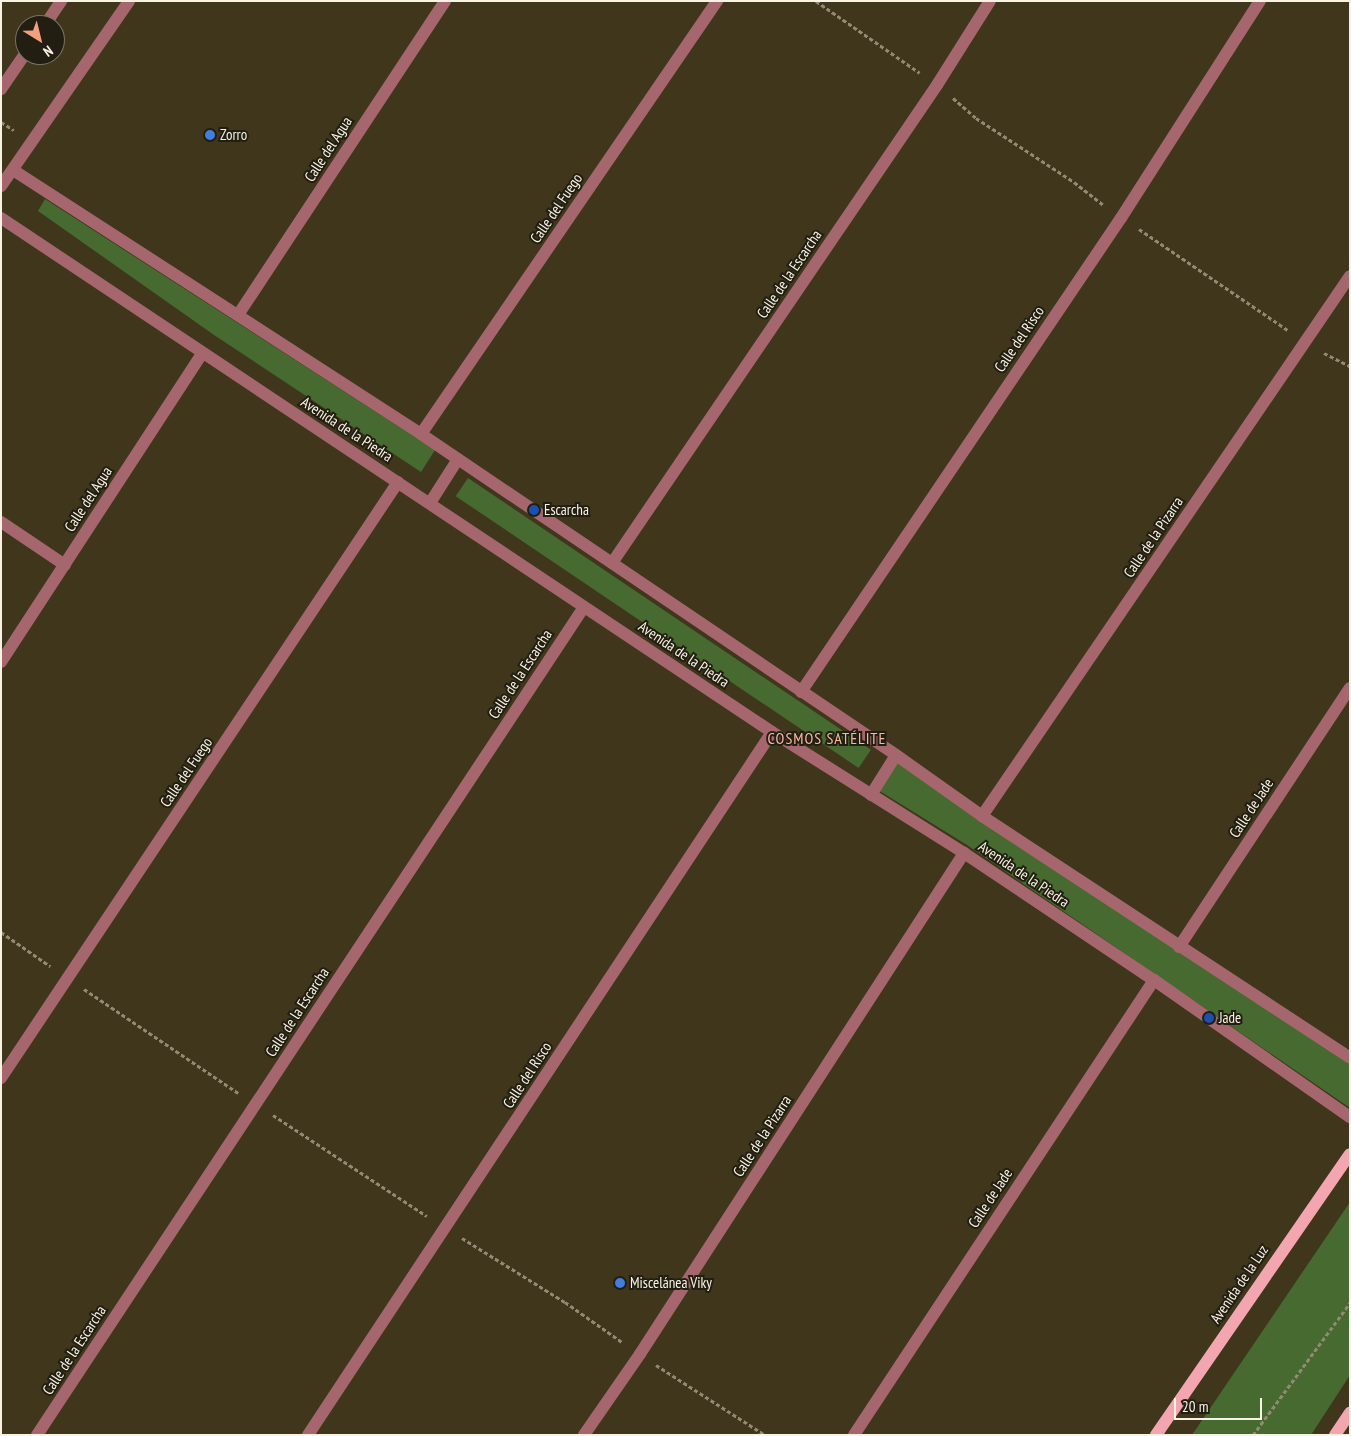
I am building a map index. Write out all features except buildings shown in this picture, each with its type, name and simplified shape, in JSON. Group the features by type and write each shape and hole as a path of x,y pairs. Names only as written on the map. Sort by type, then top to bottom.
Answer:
{"main road":[{"name":"Avenida de la Luz","path":"1156,1435 1350,1154"},
{"path":"1335,1435 1350,1413"}],"street":[{"path":"52,15 61,1"},
{"path":"1,186 128,1"},
{"name":"Calle del Agua","path":"238,315 445,1"},
{"name":"Calle del Fuego","path":"421,434 717,1"},
{"name":"Calle de la Escarcha","path":"612,563 937,85 990,1"},
{"name":"Calle del Risco","path":"801,692 1121,218 1260,1"},
{"path":"1,90 18,65"},
{"name":"Avenida de la Piedra","path":"13,170 421,434 896,755 982,816 1350,1058"},
{"name":"Avenida de la Piedra","path":"1,218 202,354 398,482 772,732 964,853 1154,980 1350,1116"},
{"name":"Calle de la Pizarra","path":"982,816 1350,276"},
{"name":"Calle del Agua","path":"1,662 202,354"},
{"path":"430,504 458,459"},
{"name":"Calle del Fuego","path":"1,1078 69,979 398,482"},
{"path":"1,522 65,565"},
{"name":"Calle de la Escarcha","path":"37,1435 584,607"},
{"name":"Calle de Jade","path":"1179,947 1350,688"},
{"name":"Calle del Risco","path":"308,1435 446,1229 772,732"},
{"path":"871,795 896,755"},
{"name":"Calle de la Pizarra","path":"584,1435 640,1354 964,853"},
{"name":"Calle de Jade","path":"854,1435 1154,980"}],"path":[{"path":"1121,218 1281,326"},
{"path":"1344,364 1350,366"},
{"path":"1,932 214,1078 256,1104"},
{"path":"284,1122 414,1208"},
{"path":"446,1229 565,1302 640,1354"},
{"path":"1253,1435 1350,1303"},
{"path":"668,1374 765,1435"}],"green space":[{"path":"45,199 435,450 421,472 214,335 38,211"},
{"path":"468,478 871,750 859,768 456,496"},
{"path":"897,759 1350,1062 1350,1108 967,845 878,790"},
{"path":"1350,1202 1350,1375 1311,1435 1192,1435"}],"place":[{"name":"Zorro","path":"210,135"},
{"name":"Escarcha","path":"534,510"},
{"name":"Jade","path":"1209,1018"},
{"name":"Miscelánea Viky","path":"620,1283"}],"district":[{"name":"COSMOS SATÉLITE","path":"827,738"}]}
